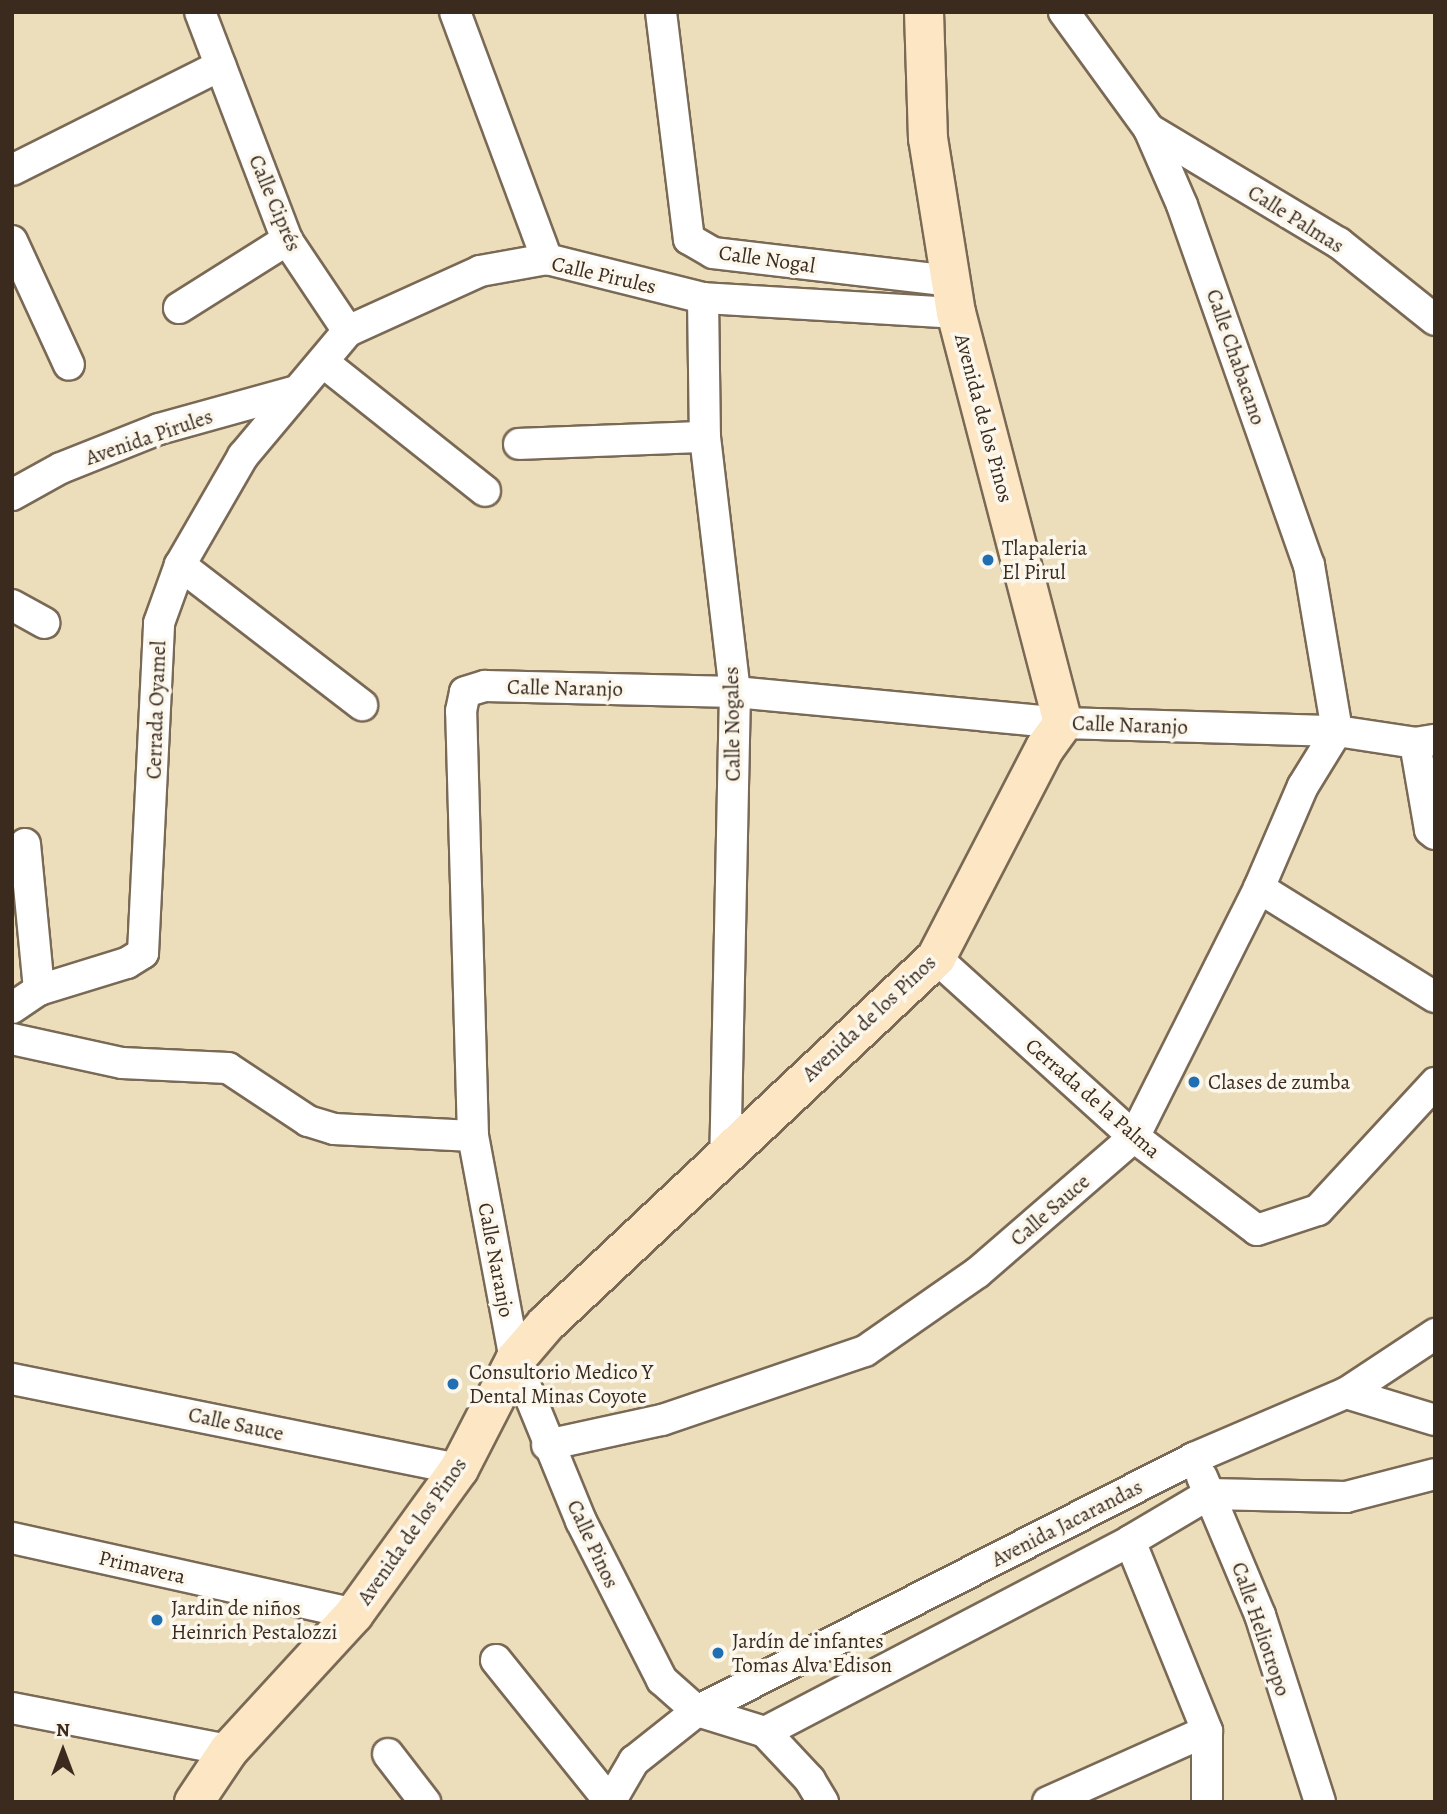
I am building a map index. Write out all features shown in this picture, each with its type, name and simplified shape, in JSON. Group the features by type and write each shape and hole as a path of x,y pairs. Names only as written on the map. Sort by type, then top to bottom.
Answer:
{"street":[{"name":"Calle Ciprés","path":"200,12 287,240 348,331"},
{"path":"455,12 547,260"},
{"name":"Calle Nogal","path":"661,12 689,239 713,253 953,297"},
{"name":"Avenida de los Pinos","path":"194,1802 229,1751 354,1614 459,1469 515,1360 546,1324 725,1151 936,958 1045,748 1063,723 953,297 928,139 924,12"},
{"name":"Calle Chabacano","path":"1064,12 1149,129 1182,205 1309,565 1337,731"},
{"path":"12,170 220,66"},
{"name":"Calle Palmas","path":"1149,129 1339,243 1435,320"},
{"path":"179,308 287,240"},
{"path":"12,241 69,365"},
{"name":"Calle Pirules","path":"292,392 323,362 348,331 480,271 547,260 703,298 953,297"},
{"name":"Calle Nogales","path":"703,298 705,437 735,692 725,1151"},
{"path":"323,362 485,491"},
{"name":"Avenida Pirules","path":"12,495 61,468 159,429 292,392"},
{"name":"Cerrada Oyamel","path":"12,1008 39,990 127,963 143,953 159,623 180,565 243,456 292,392"},
{"path":"519,444 705,437"},
{"path":"180,565 362,705"},
{"path":"12,605 44,623"},
{"name":"Calle Naranjo","path":"515,1360 473,1136 461,711 464,692 485,686 735,692 1063,723 1337,731 1425,741"},
{"name":"Calle Sauce","path":"547,1444 662,1420 865,1351 977,1273 1134,1137 1259,888 1303,786 1337,731"},
{"path":"1425,741 1430,830 1435,834"},
{"path":"25,844 39,990"},
{"path":"1259,888 1435,997"},
{"name":"Cerrada de la Palma","path":"936,958 1134,1137 1257,1230 1318,1210 1435,1083"},
{"path":"12,1039 122,1063 228,1068 308,1121 334,1129 473,1136"},
{"name":"Avenida Jacarandas","path":"610,1802 635,1760 697,1711 1194,1458 1346,1393 1435,1334"},
{"name":"Calle Pinos","path":"515,1360 547,1444 636,1636 662,1680 697,1711"},
{"name":"Calle Sauce","path":"12,1380 459,1469"},
{"path":"1346,1393 1435,1420"},
{"name":"Calle Heliotropo","path":"1194,1458 1260,1615 1320,1802"},
{"path":"1209,1494 1346,1497 1435,1474"},
{"name":"Avenida Jacarandas","path":"765,1732 1130,1541 1209,1494"},
{"name":"Primavera","path":"12,1538 354,1614"},
{"path":"1130,1541 1207,1731 1207,1802"},
{"path":"496,1660 610,1802"},
{"path":"12,1708 229,1751"},
{"path":"697,1711 765,1732 810,1780 824,1802"},
{"path":"1048,1802 1207,1731"},
{"path":"388,1754 425,1802"}],"place":[{"name":"Tlapaleria El Pirul","path":"988,560"},
{"name":"Clases de zumba","path":"1194,1082"},
{"name":"Consultorio Medico Y Dental Minas Coyote","path":"453,1384"},
{"name":"Jardin de niños Heinrich Pestalozzi","path":"157,1620"},
{"name":"Jardín de infantes Tomas Alva Edison","path":"718,1653"}]}
